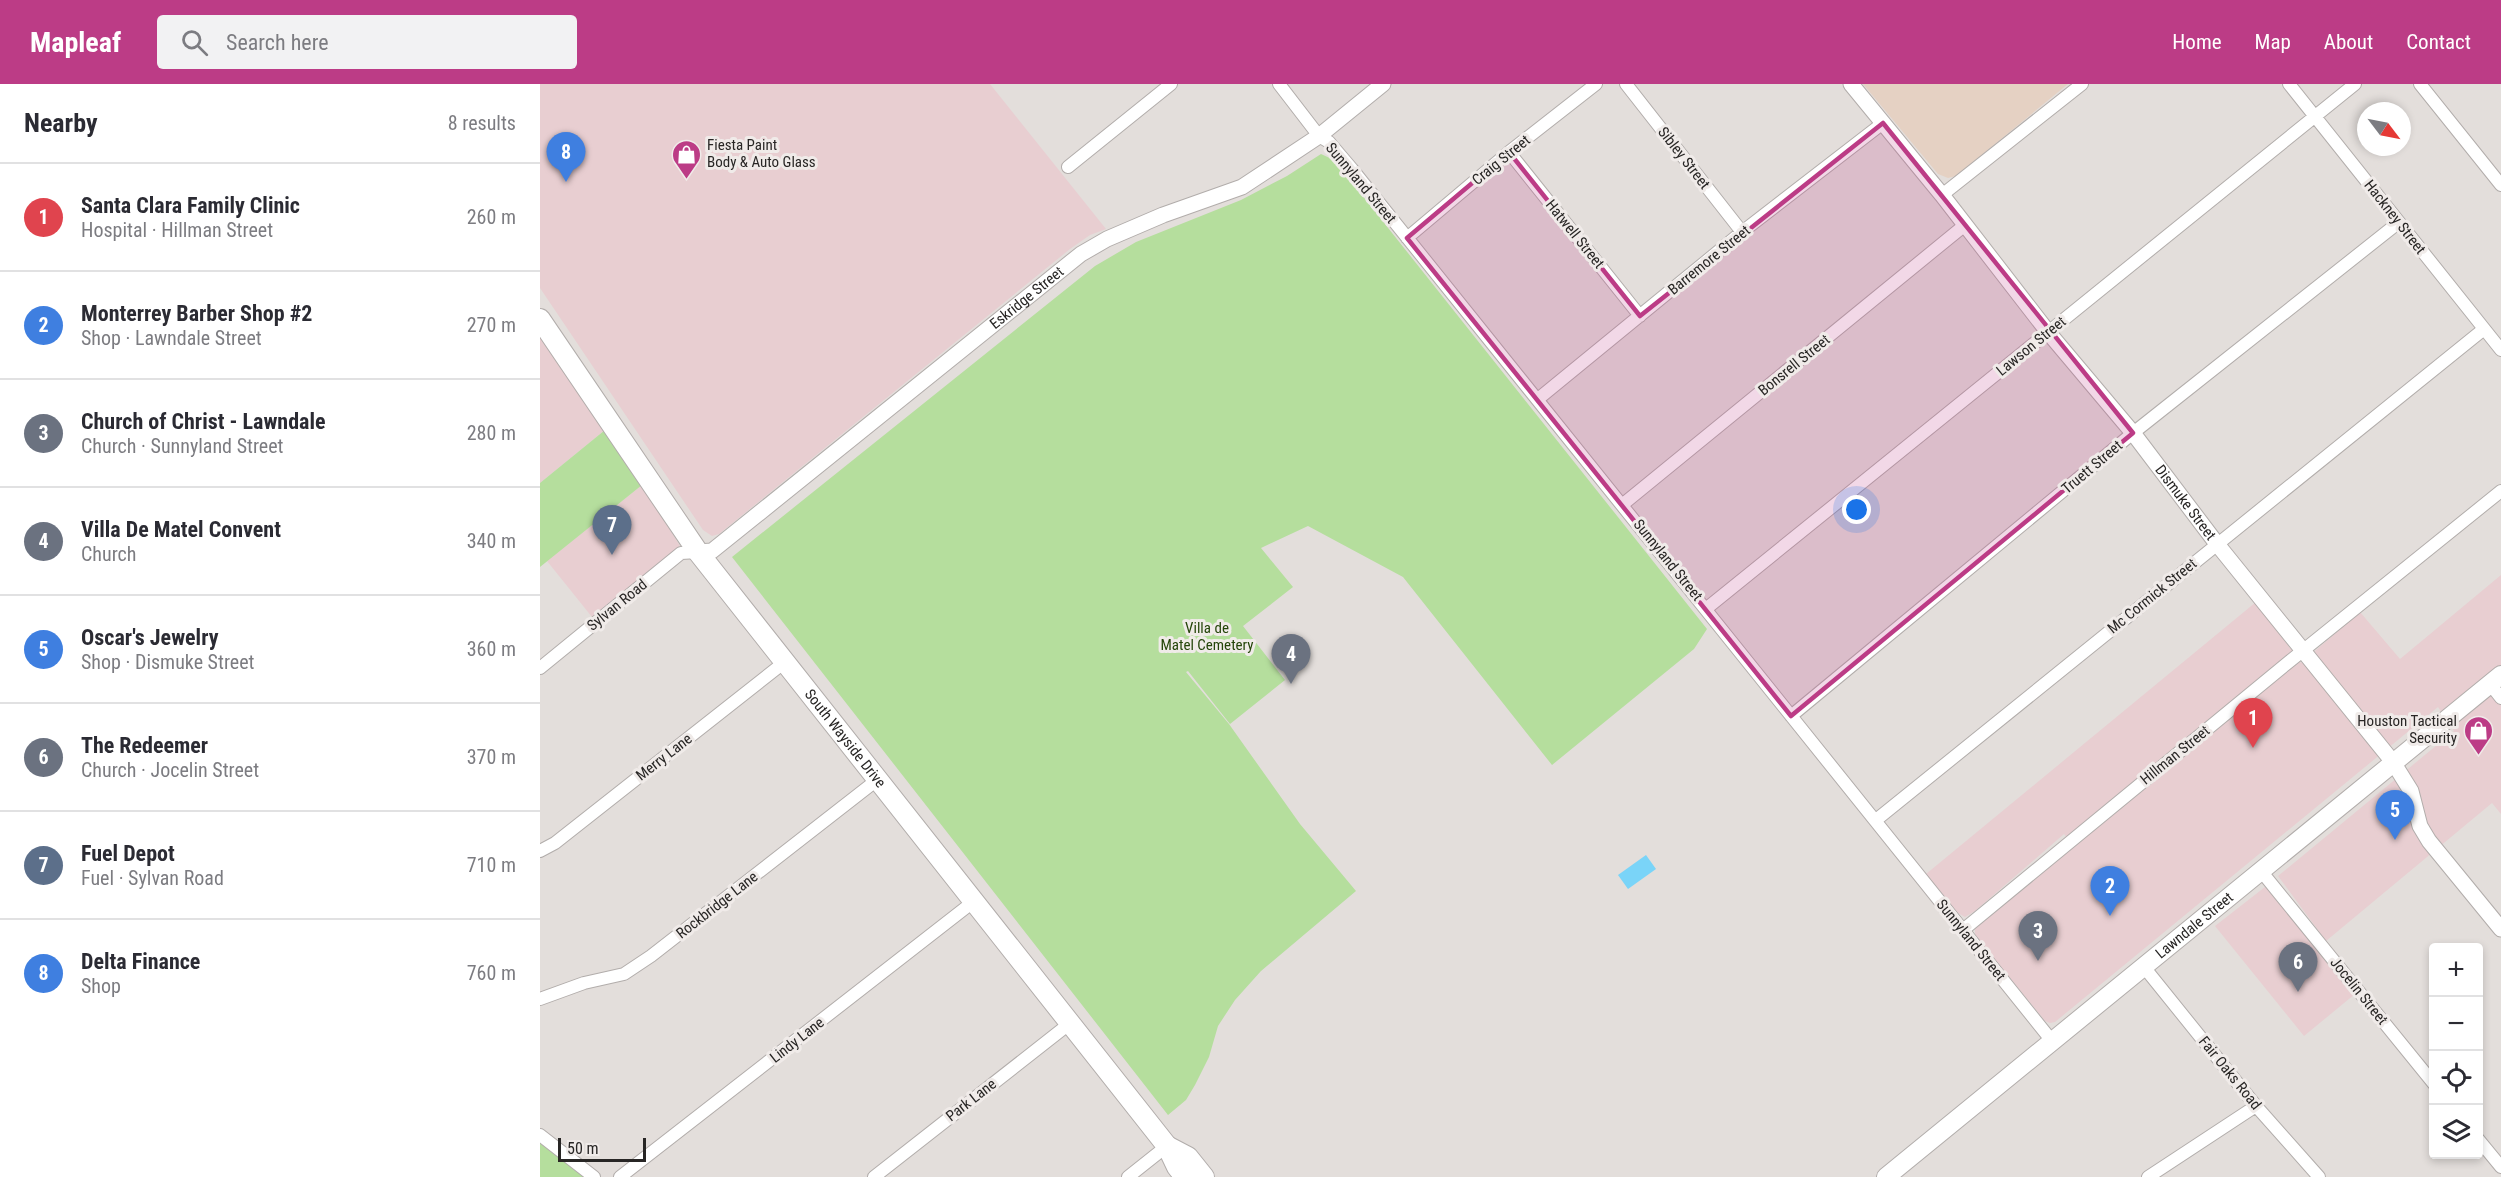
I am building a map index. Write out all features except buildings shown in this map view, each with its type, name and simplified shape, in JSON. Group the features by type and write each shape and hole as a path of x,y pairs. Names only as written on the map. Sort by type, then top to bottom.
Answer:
{"main road":[{"name":"South Wayside Drive","path":"540,319 698,552 1167,1146 1177,1167 1185,1177"},
{"name":"Lawndale Street","path":"1886,1177 2393,762 2497,686"},
{"name":"South Wayside Drive","path":"1167,1146 1188,1157 1204,1177"}],"street":[{"path":"1068,167 1171,84"},
{"name":"Sunnyland Street","path":"1279,84 1319,136 1329,142 1707,608 1719,628 2052,1041"},
{"name":"Eskridge Street","path":"698,552 712,551 1081,254 1107,239 1144,223 1242,186 1319,136 1383,84"},
{"name":"Craig Street","path":"1407,238 1509,152 1596,84"},
{"name":"Sibley Street","path":"1626,84 1742,232"},
{"name":"Dismuke Street","path":"1851,84 1942,195 2049,332 2133,433 2217,544 2393,762 2411,791 2420,826 2429,841 2501,930"},
{"path":"1942,195 2082,84"},
{"name":"Hackney Street","path":"2289,84 2501,350"},
{"name":"Lawson Street","path":"1707,608 2355,84"},
{"path":"2420,84 2501,184"},
{"name":"Barremore Street","path":"1538,399 1742,232 1883,123"},
{"name":"Hatwell Street","path":"1509,152 1640,315"},
{"name":"Truett Street","path":"1791,716 2133,433 2398,223"},
{"name":"Bonsrell Street","path":"1622,505 1965,225"},
{"name":"Mc Cormick Street","path":"1876,820 2484,329"},
{"name":"Hillman Street","path":"1963,930 2302,650 2501,491"},
{"name":"Sylvan Road","path":"540,668 681,553 698,552"},
{"name":"Merry Lane","path":"540,851 555,843 786,661"},
{"name":"Rockbridge Lane","path":"540,999 584,983 624,974 877,780"},
{"name":"Jocelin Street","path":"2261,871 2429,1079"},
{"name":"Lindy Lane","path":"620,1177 973,902"},
{"name":"Fair Oaks Road","path":"2144,967 2256,1106 2319,1177"},
{"name":"Park Lane","path":"874,1177 1069,1024"},
{"path":"2148,1177 2256,1106"},
{"path":"540,1135 594,1177"},
{"path":"2483,1145 2501,1167"},
{"path":"1128,1177 1167,1146"}],"highlighted area":[{"path":"1883,123 2133,433 1791,716 1407,238 1509,152 1640,316"}],"shaded area":[{"path":"540,84 990,84 1106,229 1090,235 1070,249 719,534 712,536 703,530 540,288"},
{"path":"1863,84 2068,84 1956,176 1948,178 1938,174"},
{"path":"540,334 605,430 540,483"},
{"path":"642,485 680,546 592,617 547,561"},
{"path":"2501,575 2501,814 2492,803 2326,941 2278,876 2454,731 2438,707 2055,1022 2045,1021 1975,935 1975,928 1980,921 2072,844 2064,834 1975,911 1965,917 1956,912 1926,874 2256,602 2301,663 2360,612 2400,659"},
{"path":"2265,887 2355,994 2304,1036 2215,926"}],"green space":[{"name":"Villa de Matel Cemetery","path":"1321,154 1334,160 1707,629 1694,649 1552,765 1403,577 1308,526 1261,548 1293,587 1243,626 1285,680 1230,724 1188,671 1186,672 1229,724 1300,824 1356,891 1261,971 1235,1000 1218,1026 1209,1057 1195,1085 1186,1100 1168,1115 732,557 1095,266 1136,242 1241,200 1287,176"},
{"path":"605,430 642,485 540,567 540,483"},
{"path":"540,1143 584,1177 540,1177"}],"water":[{"path":"1646,855 1656,869 1628,889 1618,875"}],"place":[{"name":"Fiesta Paint Body & Auto Glass","path":"686,180"},
{"name":"Delta Finance","path":"566,182"},
{"name":"Fuel Depot","path":"612,555"},
{"name":"Villa De Matel Convent","path":"1291,684"},
{"name":"Santa Clara Family Clinic","path":"2253,748"},
{"name":"Houston Tactical Security","path":"2478,756"},
{"name":"Oscar's Jewelry","path":"2395,840"},
{"name":"Monterrey Barber Shop #2","path":"2110,916"},
{"name":"Church of Christ - Lawndale","path":"2038,961"},
{"name":"The Redeemer","path":"2298,992"}]}
